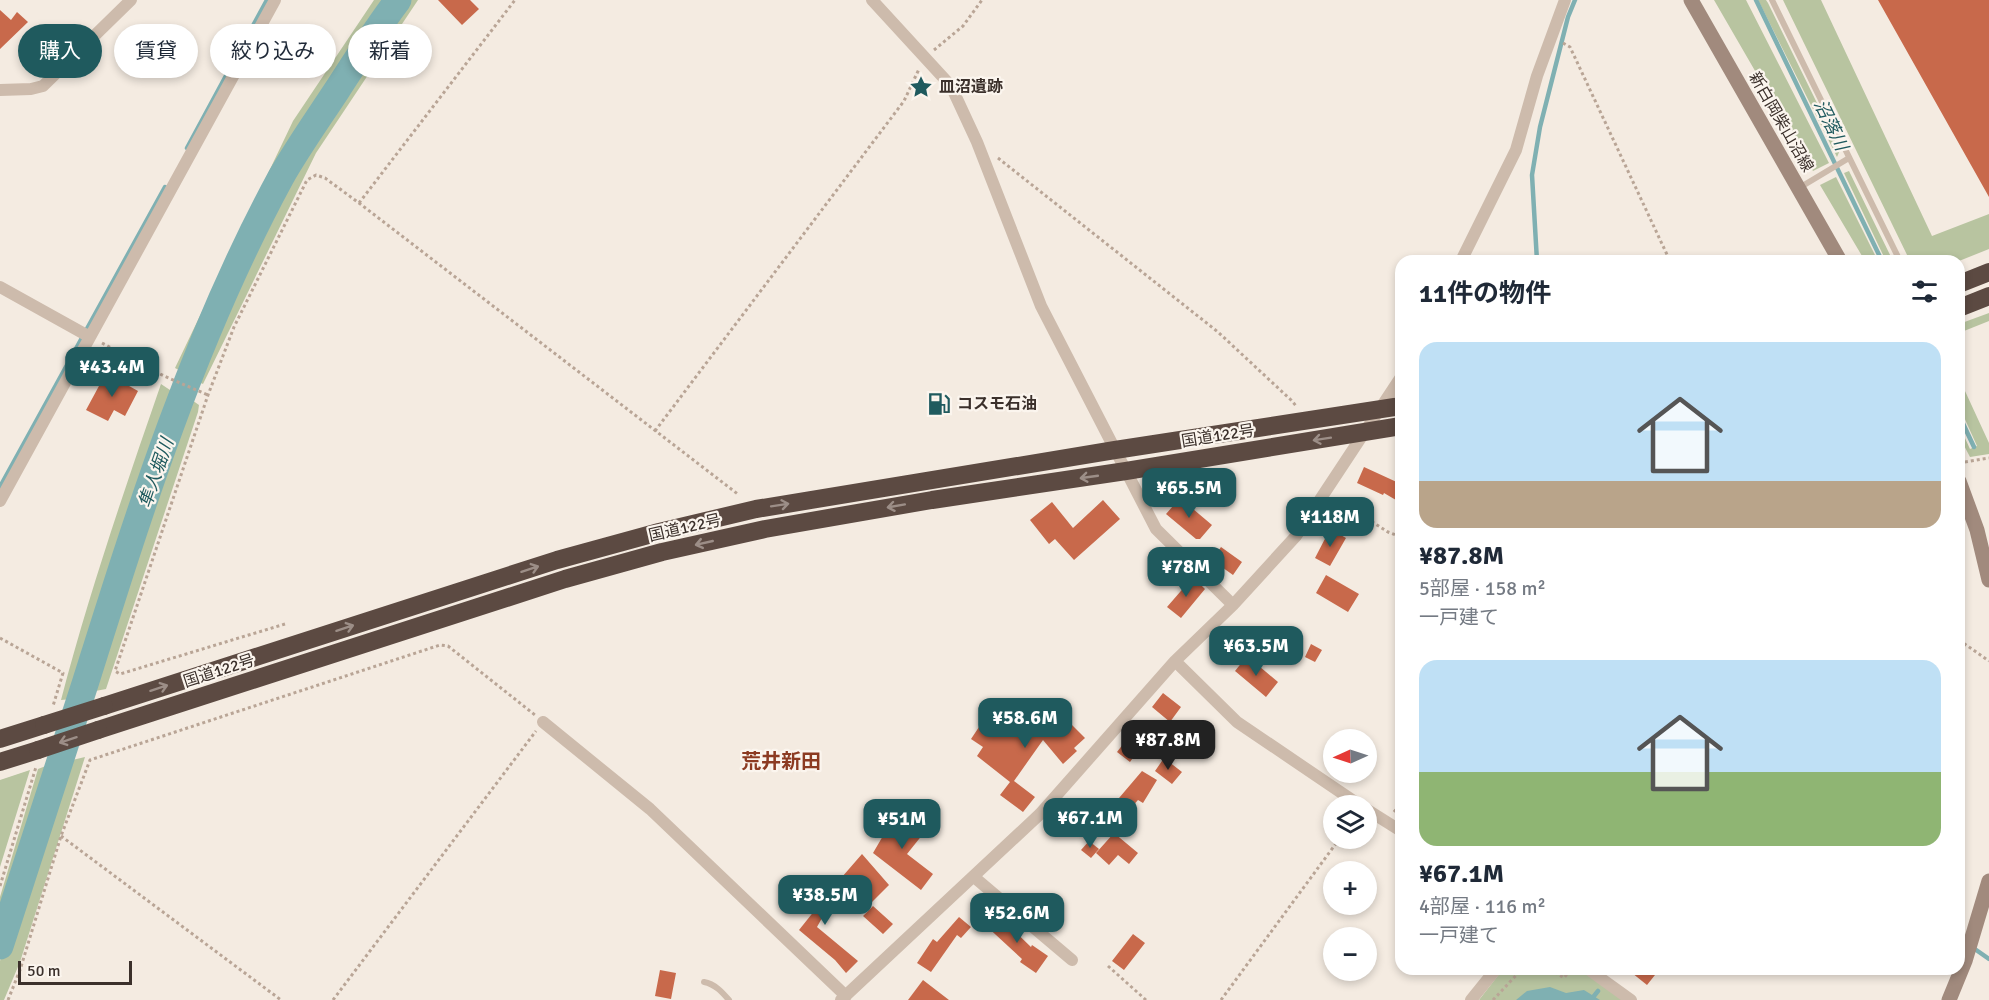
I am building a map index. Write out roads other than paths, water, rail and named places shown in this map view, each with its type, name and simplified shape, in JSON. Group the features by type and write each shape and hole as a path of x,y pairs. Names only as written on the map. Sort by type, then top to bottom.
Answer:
{"highway":[{"path":"1965,282 1989,272"},
{"path":"1965,306 1989,296"},
{"name":"国道122号","path":"0,739 557,560 659,532 756,509 1395,407"},
{"name":"国道122号","path":"0,762 565,579 662,552 765,529 910,504 1395,427"}],"street":[{"path":"0,90 31,89 43,86 130,0"},
{"path":"0,501 275,0"},
{"path":"872,0 951,86 977,142 1041,306 1156,529 1233,605"},
{"path":"1464,255 1516,150 1537,76 1565,0"},
{"name":"新白岡柴山沼線","path":"1691,0 1837,255"},
{"path":"0,287 90,337"},
{"path":"543,722 650,809 843,998 1040,814 1175,661 1233,605 1296,536 1395,387"},
{"path":"1965,497 1977,530 1989,580"},
{"path":"1175,661 1237,722 1345,795"},
{"path":"1377,816 1395,827"},
{"path":"974,877 1072,960"},
{"path":"1965,961 1989,881"},
{"path":"1471,1000 1491,975"},
{"path":"1596,975 1631,1000"},
{"path":"1948,1000 1959,975"}],"lane":[{"path":"1772,0 1846,160 1897,255"},
{"path":"1798,188 1846,160"},
{"path":"704,982 717,987 729,1000"}],"water":[{"path":"1550,987 1566,993 1584,990 1600,1000 1516,1000 1527,991"}],"waterway":[{"path":"187,148 267,0"},
{"name":"隼人堀川","path":"0,946 148,490 195,362 221,300 281,177 398,0"},
{"path":"1537,255 1532,175 1540,127 1568,17 1575,0"},
{"name":"沼落川","path":"1756,0 1879,255"},
{"path":"0,487 165,187"},
{"name":"沼落川","path":"1965,428 1974,447"},
{"path":"1965,942 1989,959"},
{"name":"沼落川","path":"1594,996 1598,991"}],"place":[{"name":"皿沼遺跡","path":"921,87"},
{"name":"コスモ石油","path":"939,404"}],"district":[{"name":"荒井新田","path":"781,761"}]}
